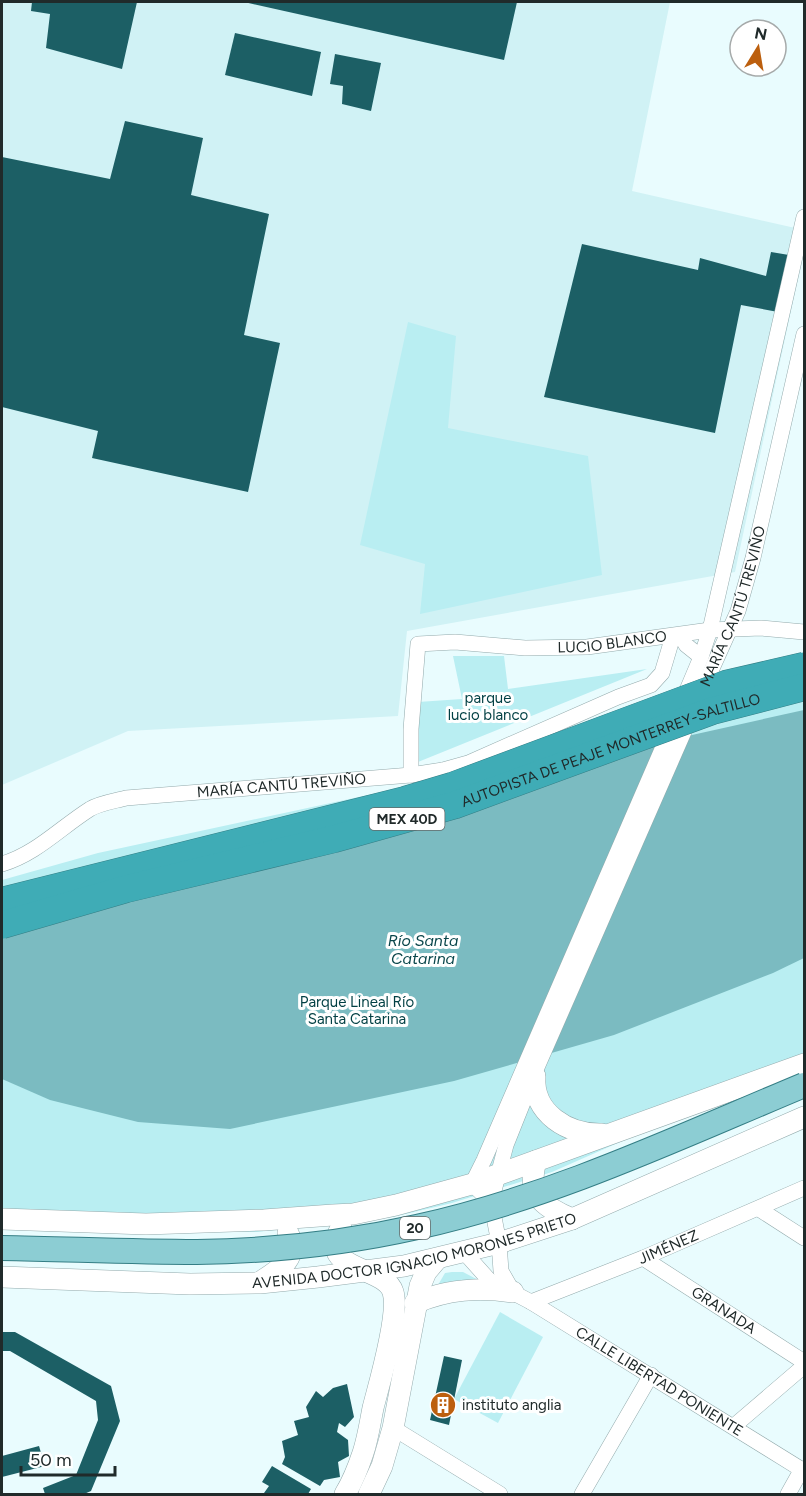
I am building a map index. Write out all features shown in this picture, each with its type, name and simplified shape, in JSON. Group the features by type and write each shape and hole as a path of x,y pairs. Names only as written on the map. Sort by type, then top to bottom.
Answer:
{"highway":[{"name":"AUTOPISTA DE PEAJE MONTERREY-SALTILLO","path":"2,901 415,797 496,770 726,684 804,666"},
{"name":"AUTOPISTA DE PEAJE MONTERREY-SALTILLO","path":"2,925 126,889 334,839 455,805 712,711 804,687"}],"main road":[{"name":"AVENIDA DOCTOR IGNACIO MORONES PRIETO","path":"2,1248 198,1252 320,1243 416,1228 483,1211 576,1181 804,1085"},
{"name":"AVENIDA DOCTOR IGNACIO MORONES PRIETO","path":"2,1264 180,1268 252,1265 338,1257 442,1237 575,1197 804,1102"}],"street":[{"name":"MARÍA CANTÚ TREVIÑO","path":"531,1073 701,668 804,217"},
{"name":"MARÍA CANTÚ TREVIÑO","path":"531,1073 701,668 729,629 738,611 753,558 804,334"},
{"name":"LUCIO BLANCO","path":"411,775 411,729 418,644 455,642 525,648 556,648 620,644 710,630 761,628 804,632"},
{"name":"MARÍA CANTÚ TREVIÑO","path":"2,864 27,854 92,808 126,798 411,775 468,763 618,697 652,676 673,636 686,645 701,668"},
{"name":"20","path":"2,1220 147,1224 353,1214 415,1201 472,1184 804,1064"},
{"path":"531,1073 541,1105 554,1120 581,1133 614,1133"},
{"path":"522,1297 501,1271 499,1244 491,1202 506,1145 531,1073"},
{"path":"491,1202 472,1184 531,1073"},
{"name":"AVENIDA DOCTOR IGNACIO MORONES PRIETO","path":"2,1277 180,1284 260,1283 404,1266 499,1244 572,1219 804,1117"},
{"path":"536,1161 533,1185 538,1197 546,1206 572,1219"},
{"name":"JIMÉNEZ","path":"522,1297 643,1258 804,1188"},
{"path":"759,1209 804,1238"},
{"path":"345,1494 354,1479 364,1450 386,1362 394,1297 389,1284 382,1278 361,1271 345,1261 339,1254 336,1247 340,1229 353,1214"},
{"path":"260,1283 287,1263 292,1244 283,1227 264,1220"},
{"name":"CALLE LIBERTAD PONIENTE","path":"464,1252 486,1277 651,1375 803,1470"},
{"name":"GRANADA","path":"643,1258 804,1364"},
{"path":"369,1494 382,1466 393,1428 415,1303 423,1279 437,1259"},
{"path":"415,1303 431,1296 487,1288 522,1297"},
{"path":"734,1426 804,1364"},
{"path":"582,1494 651,1375"},
{"path":"393,1428 500,1494"},
{"path":"788,1494 803,1470"}],"shaded area":[{"path":"2,2 670,2 632,191 804,230 804,250 735,572 407,631 398,716 128,731 2,785"}],"green space":[{"path":"408,322 456,336 448,428 588,456 602,575 420,614 425,564 360,545"},
{"name":"parque lucio blanco","path":"453,656 504,656 508,689 647,669 418,762 418,702 462,699"},
{"name":"Río Santa Catarina","path":"804,657 804,1061 552,1172 452,1203 393,1217 257,1232 2,1223 2,880 98,853 419,784"},
{"path":"463,1272 486,1284 438,1285 445,1273"},
{"path":"500,1312 543,1337 498,1423 454,1399"}],"water":[{"name":"Río Santa Catarina","path":"804,710 804,958 773,973 614,1035 454,1081 230,1129 138,1122 50,1100 2,1079 2,915 674,739"}],"building":[{"path":"32,2 137,2 122,69 46,48 50,14 31,11"},
{"path":"244,2 517,2 504,60"},
{"path":"235,33 321,52 312,96 225,75"},
{"path":"335,54 381,63 371,111 342,104 343,86 330,84"},
{"path":"125,121 203,138 191,195 269,214 244,335 280,343 248,492 92,458 98,431 2,407 2,157 110,179"},
{"path":"582,244 698,270 700,258 766,276 771,252 789,255 778,312 741,305 715,433 544,397"},
{"path":"2,1332 15,1332 111,1386 120,1421 91,1491 84,1494 45,1494 43,1488 76,1475 98,1420 96,1401 10,1351 2,1351"},
{"name":"instituto anglia","path":"444,1356 462,1360 449,1425 430,1420"},
{"path":"347,1384 354,1417 345,1427 339,1423 337,1432 348,1440 349,1456 338,1462 340,1477 324,1480 320,1486 282,1464 285,1457 282,1441 298,1435 294,1421 309,1417 306,1407 316,1391 323,1397 333,1388"},
{"path":"39,1446 45,1466 2,1477 2,1456"},
{"path":"272,1466 311,1489 308,1494 264,1493 269,1486 262,1482"}],"place":[{"name":"instituto anglia","path":"443,1405"}],"park label":[{"name":"Parque Lineal Río Santa Catarina","path":"357,1010"}]}
